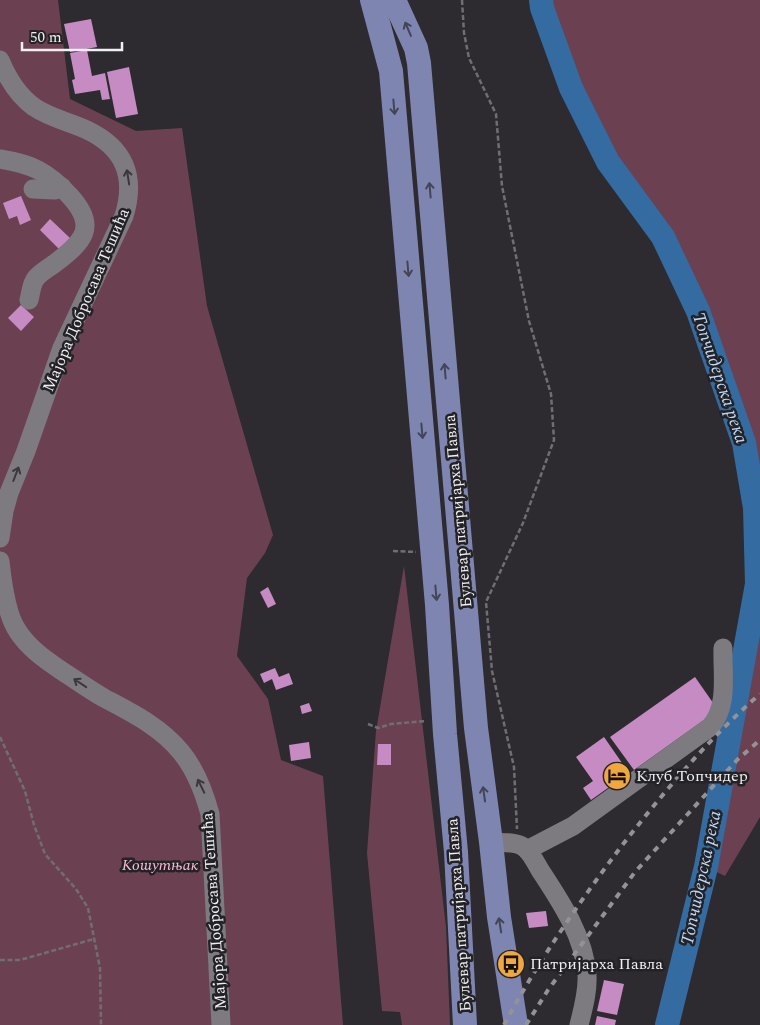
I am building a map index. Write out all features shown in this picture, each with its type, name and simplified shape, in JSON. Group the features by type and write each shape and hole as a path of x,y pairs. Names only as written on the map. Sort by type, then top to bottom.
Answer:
{"main road":[{"name":"Булевар патријарха Павла","path":"372,0 391,71 437,605 445,734 456,852 465,1025"},
{"name":"Булевар патријарха Павла","path":"394,0 416,48 419,63 476,728 499,917 516,1025"}],"street":[{"name":"Мајора Добросава Тешића","path":"0,60 13,84 33,106 49,115 88,131 113,148 122,158 127,169 129,200 124,216 62,348 26,451 17,470 4,511 0,538"},
{"path":"0,158 38,168 53,178 83,212 85,218 85,232 77,245 38,276 32,284 29,300"},
{"path":"33,189 55,190 62,187"},
{"name":"Мајора Добросава Тешића","path":"0,560 3,586 16,629 30,647 82,685 144,720 164,736 182,752 205,794 210,814 222,1025"},
{"path":"491,842 522,847 572,826 710,727 716,720 722,706 723,648"},
{"path":"522,847 554,893 580,942 586,982 579,1025"}],"path":[{"path":"462,0 464,33 469,58 496,114 502,186 529,321 551,394 554,440 524,523 486,602 492,671 514,767 522,847"},
{"path":"393,551 417,552"},
{"path":"368,724 378,728 391,724 428,721"},
{"path":"0,737 25,791 34,825 45,854 76,889 88,908 100,968 101,1025"},
{"path":"0,960 20,960 94,939"}],"green space":[{"name":"Кошутњак","path":"0,0 58,0 70,99 136,131 182,128 207,306 273,535 265,553 247,578 237,656 268,699 281,760 323,776 343,1025 0,1025"},
{"path":"541,0 760,0 760,817 725,876 706,867 757,584 755,508 744,443 698,311 663,237 608,162 571,88 542,8"},
{"path":"404,566 446,927 450,1025 402,1025 400,1012 382,1011 367,853 376,731"}],"building":[{"path":"91,19 97,47 70,52 64,24"},
{"path":"87,50 92,76 105,73 110,99 102,100 100,90 75,94 72,80 75,79 70,53"},
{"path":"129,67 138,114 116,118 107,72"},
{"path":"21,196 31,220 20,225 17,216 9,219 3,203"},
{"path":"50,219 71,239 60,250 40,230"},
{"path":"21,305 34,317 21,331 8,318"},
{"path":"268,587 276,604 268,608 260,592"},
{"path":"275,668 279,677 289,673 293,684 276,690 272,679 264,683 260,674"},
{"path":"695,677 718,710 634,770 610,737"},
{"path":"309,703 312,711 302,714 300,706"},
{"path":"604,737 629,773 591,800 583,788 593,781 576,757"},
{"path":"309,742 311,758 291,761 289,745"},
{"path":"378,744 391,744 391,765 377,765"},
{"path":"546,911 548,926 529,928 526,913"},
{"path":"604,980 624,984 617,1015 597,1011"},
{"path":"597,1016 616,1020 615,1025 595,1025"}],"waterway":[{"name":"Топчидерска река","path":"541,0 542,8 571,88 608,162 663,237 698,311 744,443 755,508 757,584 706,867 667,1025"}],"railway":[{"path":"504,1025 530,979 559,934 620,848 687,767 722,729 760,694"},
{"path":"526,1025 548,990 635,872 737,760 760,740"}],"place":[{"name":"Клуб Топчидер","path":"617,776"},
{"name":"Патријарха Павла","path":"511,964"}]}
